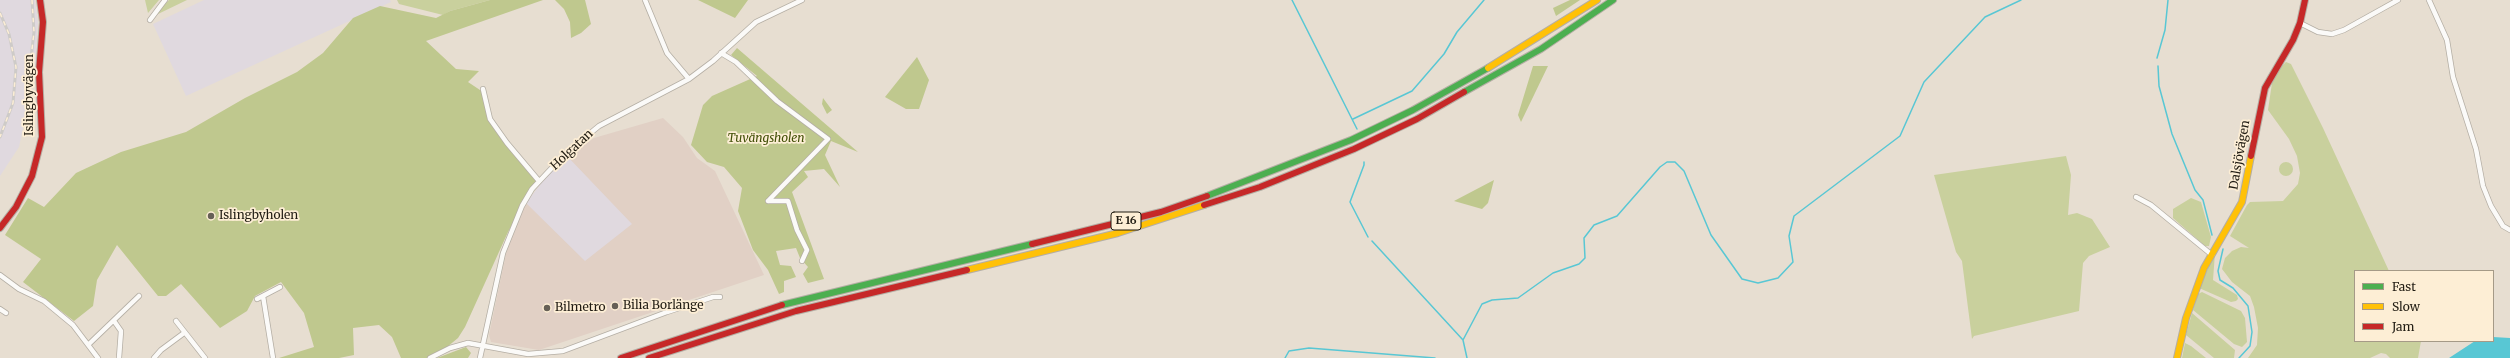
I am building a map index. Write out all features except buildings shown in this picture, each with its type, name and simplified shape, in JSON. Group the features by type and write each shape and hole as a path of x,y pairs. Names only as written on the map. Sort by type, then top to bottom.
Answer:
{"main road":[{"name":"Islingbyvägen","path":"0,228 16,207 32,176 37,164 42,137 39,72 43,22 40,0"},
{"name":"E 16","path":"622,358 794,301 1116,224 1168,209 1257,178 1351,140 1413,110 1479,74 1597,0"},
{"name":"E 16","path":"649,358 796,311 1118,233 1253,190 1347,152 1417,119 1541,49 1613,0"},
{"name":"Dalsjövägen","path":"2177,358 2194,293 2212,255 2242,202 2264,88 2289,48 2300,23 2305,0"}],"street":[{"path":"150,20 165,0"},
{"path":"645,0 668,53 689,79"},
{"name":"Holgatan","path":"480,358 507,241 522,206 539,181 565,154 599,126 689,79 722,54 756,22 802,0"},
{"path":"2300,23 2318,32 2332,34 2344,30 2398,0"},
{"path":"2429,0 2447,40 2453,77 2476,149 2483,186 2491,206 2503,226 2510,230"},
{"path":"722,54 736,62 777,102 828,139 768,201 788,201 797,230 807,250 802,261"},
{"path":"483,89 490,118 507,143 539,181"},
{"path":"2136,197 2151,205 2212,255"},
{"path":"0,275 19,288 44,301 73,325 89,344 98,358"},
{"path":"257,299 280,287"},
{"path":"89,344 138,296"},
{"path":"263,296 273,358"},
{"path":"430,358 462,344 484,345 528,354 563,351 667,312 713,297 720,297"},
{"path":"0,309 6,313"},
{"path":"114,321 121,331 119,358"},
{"path":"176,321 204,358"},
{"path":"154,358 184,333"}],"shaded area":[{"path":"0,0 35,0 38,22 35,72 19,147 0,176"},
{"path":"204,0 390,0 391,2 186,96 153,24"},
{"path":"663,118 683,137 697,158 715,171 764,275 539,350 491,342 489,335 508,244 526,203 543,181 567,156 594,138"},
{"path":"567,156 632,224 585,261 526,203 543,181"}],"green space":[{"path":"145,0 159,0 148,13"},
{"path":"169,0 187,0 158,14 159,10"},
{"path":"397,0 490,0 450,11 443,15 399,4"},
{"path":"490,0 543,0 426,41 456,69 479,71 468,82 483,92 490,119 539,181 522,206 508,232 465,327 458,338 441,352 430,358 401,358 392,337 379,325 353,328 354,355 339,358 279,358 314,347 304,313 281,282 255,296 247,311 220,328 181,284 166,296 158,296 117,245 97,280 93,306 74,321 23,282 41,259 5,235 28,198 44,207 76,173 121,152 186,132 245,98 297,72 323,53 353,18 380,6 436,18 450,11"},
{"path":"555,0 585,0 591,24 581,33 571,38 570,22 564,9"},
{"path":"698,0 748,0 735,18"},
{"path":"1570,0 1580,0 1556,16 1553,8"},
{"name":"Tuvängsholen","path":"737,48 858,152 831,141 825,155 840,187 824,169 804,171 808,177 792,192 824,279 808,283 803,274 808,267 800,258 796,248 776,251 780,265 791,266 796,277 784,281 784,292 779,294 768,270 753,250 738,211 742,188 724,167 707,162 691,145 703,105 712,96 757,76 731,55"},
{"path":"917,57 929,80 919,109 906,109 885,97"},
{"path":"2286,62 2291,64 2323,128 2389,270 2354,270 2354,342 2421,342 2418,358 2390,358 2386,354 2381,353 2370,358 2248,358 2257,345 2258,328 2254,307 2250,296 2232,282 2222,269 2225,258 2232,251 2241,247 2249,248 2230,236 2247,205 2250,202 2283,201 2298,184 2300,173 2297,156 2289,139 2268,110 2272,83 2278,70"},
{"path":"1533,66 1548,66 1521,122 1518,115"},
{"path":"823,98 832,110 827,114 822,104"},
{"path":"2066,156 2071,175 2068,215 2077,213 2092,219 2110,247 2089,256 2083,263 2079,311 1974,336 1972,339 1962,261 1956,252 1934,175"},
{"path":"2286,162 2291,164 2293,169 2291,174 2286,176 2281,174 2279,169 2281,164"},
{"path":"1494,180 1488,203 1482,209 1454,201"},
{"path":"2191,198 2201,202 2211,237 2209,246 2205,246 2173,218 2173,209"},
{"path":"2215,253 2213,280 2237,295 2238,299 2236,301 2231,302 2199,288"},
{"path":"2202,292 2241,311 2245,318 2247,342 2242,347 2234,344 2193,310 2198,294"},
{"path":"2192,313 2235,350 2234,358 2214,358 2186,335"},
{"path":"2185,343 2191,346 2206,358 2182,358"},
{"path":"466,347 471,353 468,358 437,358"}],"water":[{"path":"2494,337 2510,338 2510,358 2449,358 2473,342 2494,342"}],"waterway":[{"path":"1292,0 1357,129"},
{"path":"1353,119 1412,91 1444,54 1457,32 1484,0"},
{"path":"1463,340 1482,304 1492,300 1518,298 1553,273 1579,264 1585,258 1584,238 1594,225 1617,216 1660,167 1667,162 1675,162 1684,171 1711,235 1742,279 1758,283 1778,278 1793,262 1789,236 1794,216 1900,136 1924,82 1985,17 2021,0"},
{"path":"2157,58 2165,30 2168,0"},
{"path":"2158,66 2159,86 2172,134 2195,190 2203,200 2212,235"},
{"path":"1364,162 1350,202 1368,237"},
{"path":"1372,241 1463,340 1467,358"},
{"path":"2223,249 2218,271 2220,280 2233,288 2248,306 2252,332 2250,346 2239,358"},
{"path":"1285,358 1289,351 1309,348 1435,358"}],"railway":[{"path":"31,58 34,32 32,0"},
{"path":"0,13 9,34 16,67 13,103 0,137"}],"traffic: fast":[{"path":"1464,92 1541,49 1613,0"},
{"path":"1207,196 1351,140 1413,110 1488,68"},
{"path":"782,305 1032,244"}],"traffic: slow":[{"path":"1488,68 1597,0"},
{"path":"2177,358 2186,318 2204,268 2242,202 2251,156"},
{"path":"967,270 1118,233 1204,205"}],"traffic: jam":[{"path":"0,228 16,207 32,176 42,137 39,72 43,22 40,0"},
{"path":"2251,156 2265,88 2293,40 2300,23 2305,0"},
{"path":"1204,205 1260,187 1354,149 1417,119 1464,92"},
{"path":"1032,244 1161,212 1207,196"},
{"path":"649,358 796,311 967,270"},
{"path":"621,358 782,305"}],"place":[{"name":"Islingbyholen","path":"211,216"},
{"name":"Bilia Borlänge","path":"615,306"},
{"name":"Bilmetro","path":"547,308"}]}
